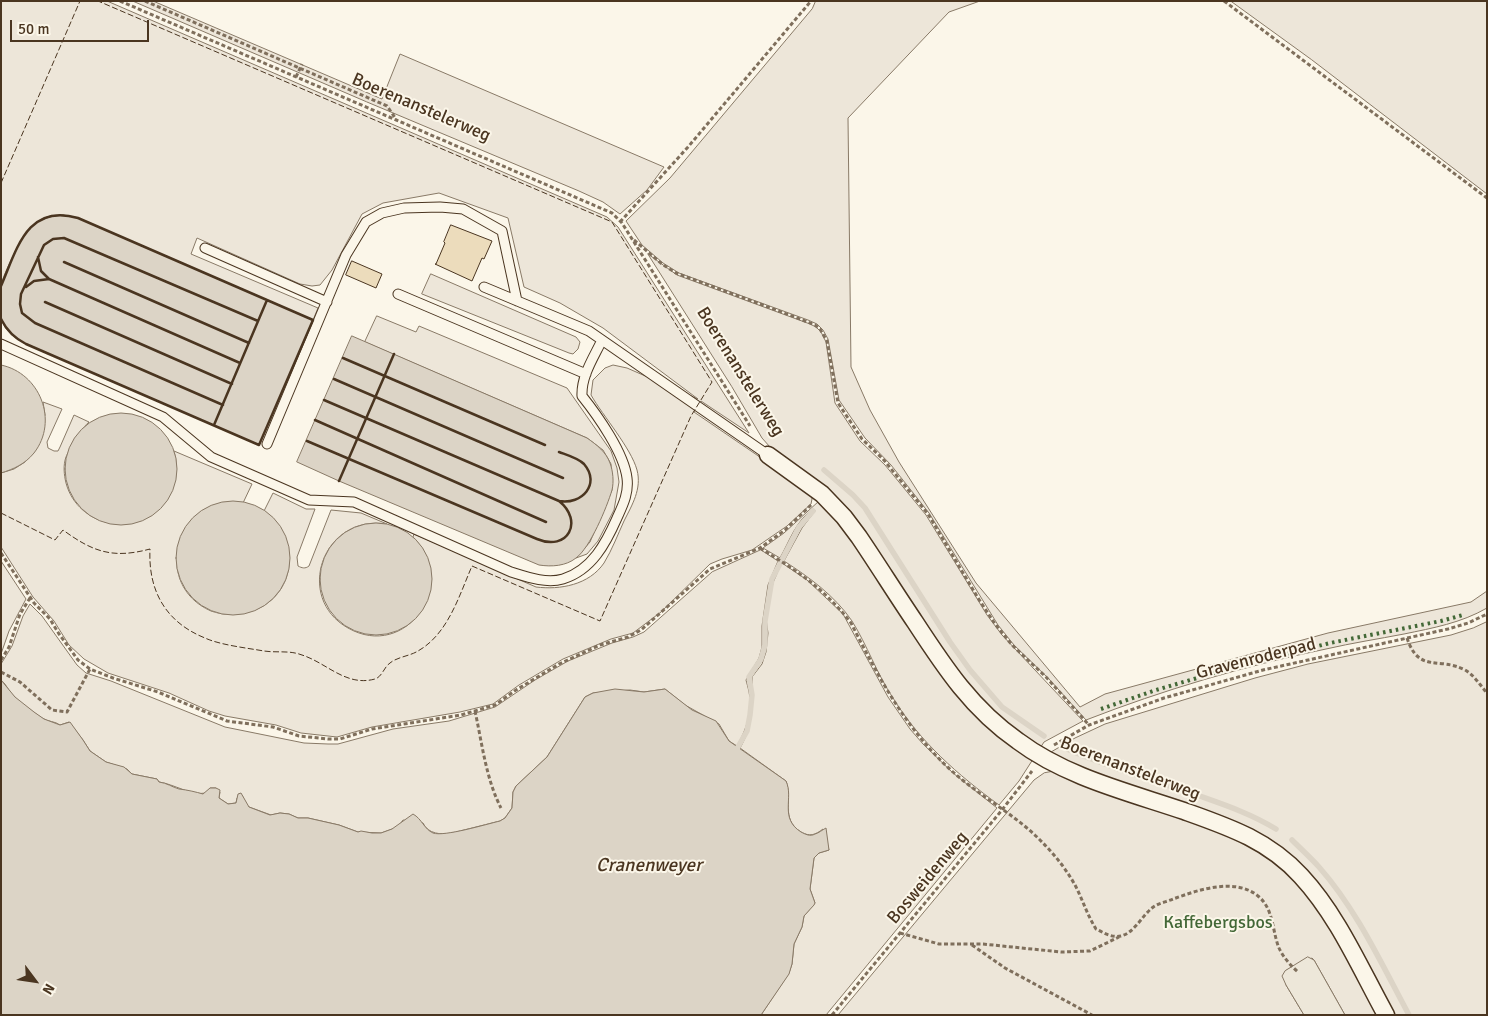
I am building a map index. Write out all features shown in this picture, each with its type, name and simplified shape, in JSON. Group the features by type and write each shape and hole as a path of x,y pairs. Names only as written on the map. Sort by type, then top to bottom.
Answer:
{"street":[{"name":"Boerenanstelerweg","path":"768,455 822,494 844,517 947,670 966,695 989,719 1018,742 1058,766 1097,782 1236,829 1266,846 1302,876 1317,896 1342,932 1386,1015"}],"lane":[{"path":"267,444 346,255 366,222 382,213 404,208 440,207 463,210 502,231 517,301"},
{"path":"205,248 327,302"},
{"path":"484,287 589,331 768,455"},
{"path":"398,294 586,374"},
{"path":"1,344 163,417 211,457 308,500 354,502 511,572 538,580 563,579 582,569 597,555 606,542 625,500 627,480 625,466 617,449 582,396 582,387 586,374 602,340"}],"path":[{"name":"Boerenanstelerweg","path":"120,1 612,213 630,236 753,431"},
{"path":"145,1 387,106 397,120"},
{"path":"620,222 669,169 811,1"},
{"path":"1224,1 1487,198"},
{"path":"296,77 302,64"},
{"path":"630,236 662,264 676,273 810,323 820,329 827,341 838,403 862,439 882,459 928,514 986,611 1012,645 1046,677 1089,725"},
{"path":"1,553 30,598 50,620 78,660 90,669 158,692 227,721 273,727 299,736 317,739 340,739 372,730 443,718 495,705 523,685 571,658 600,645 628,637 641,630 710,569 760,548 785,530 822,494"},
{"path":"760,548 813,582 845,614 889,695 924,743 952,771 1028,828 1044,843 1072,880 1096,928 1106,934 1120,936"},
{"path":"1,660 9,647 20,614 30,598"},
{"name":"Gravenroderpad","path":"1042,757 1050,748 1089,725 1164,698 1263,670 1455,627 1487,614"},
{"path":"1407,638 1412,652 1419,659 1445,663 1466,671 1478,681 1487,693"},
{"path":"1,672 20,682 52,710 67,712 90,669"},
{"path":"475,711 488,770 501,808"},
{"name":"Bosweidenweg","path":"832,1015 1002,810 1042,757"},
{"path":"900,933 939,944 1060,952 1090,951 1131,930 1154,906 1206,888 1228,887 1249,890 1264,902 1272,918 1280,950 1298,972"},
{"path":"972,945 1005,968 1092,1015"}],"green space":[{"path":"1,1 107,1 607,217 618,227 749,433 701,401 694,412 811,492 811,504 787,526 752,550 710,564 661,612 633,633 611,639 563,659 519,685 493,704 460,712 372,727 337,737 301,733 276,725 225,716 209,711 169,693 108,673 84,659 69,645 54,621 33,597 1,547 1,473 14,469 25,462 45,415 43,402 62,409 47,442 48,448 54,451 58,451 74,415 89,422 80,432 67,455 64,463 64,473 66,483 73,498 83,510 96,518 110,523 126,524 141,521 154,513 166,501 174,483 176,464 174,451 252,484 243,503 220,505 201,513 187,527 179,545 177,564 181,582 192,599 211,611 237,614 256,609 271,600 281,588 288,573 289,557 286,540 277,525 264,511 273,493 306,509 315,509 297,557 298,566 302,568 309,566 331,510 361,513 387,524 364,524 346,532 332,545 323,561 319,579 322,598 332,615 348,628 369,635 389,634 406,626 420,612 428,595 431,576 426,556 413,537 414,534 536,587 564,587 590,576 598,570 610,553 633,503 638,484 634,461 591,395 593,380 605,368 613,365 627,368 698,399 603,328 560,303 524,287 508,218 439,193 383,203 362,214 332,270 320,285 300,284 197,238 191,254 318,308 313,320 78,218 61,215 47,217 35,223 26,232 1,286"},
{"path":"133,1 153,1 382,99 400,54 664,167 647,190 620,214 603,202 579,191"},
{"path":"816,1 980,1 949,12 848,118 851,367 870,410 899,462 976,583 1080,707 1105,694 1328,633 1471,602 1487,591 1487,608 1467,618 1436,627 1336,647 1234,671 1174,689 1086,720 1049,679 1014,645 998,625 929,513 891,465 865,438 839,400 828,339 823,330 817,324 808,320 679,273 663,263 642,245 626,221 670,178 812,9"},
{"path":"1231,1 1487,1 1487,194 1312,60"},
{"path":"648,254 677,275 810,324 821,332 826,342 835,403 860,441 885,465 926,515 987,615 1002,635 1083,721 1044,742 1019,781 999,805 955,770 915,729 893,698 852,621 838,603 784,561 802,528 815,511 814,509 798,524 780,558 763,548 784,533 819,501 798,468 770,447 762,438"},
{"path":"431,274 576,337 580,342 578,349 573,354 569,353 422,294"},
{"path":"377,316 416,332 419,326 567,388 611,451 617,468 619,482 614,510 598,541 587,554 576,558 590,542 612,490 611,464 603,450 587,438 365,342"},
{"path":"761,550 778,561 768,585 762,626 762,647 759,658 746,680 750,706 746,727 737,746 729,741 719,724 685,705 665,689 644,692 630,690 593,693 585,697 547,757 516,786 513,792 512,808 505,818 500,821 452,833 431,832 423,823 403,820 398,827 381,833 358,832 339,825 308,818 298,818 289,814 271,815 249,807 242,795 237,798 236,803 228,804 219,798 220,792 216,788 210,788 206,793 194,793 159,782 157,779 132,774 127,769 106,762 90,751 69,722 60,725 44,719 21,703 1,680 1,664 12,646 23,616 30,604 42,616 77,665 86,673 111,681 225,727 304,743 338,744 393,729 449,721 495,707 535,680 568,661 644,632 712,572"},
{"path":"1,561 26,599 9,631 1,654"},
{"path":"782,563 807,580 843,614 888,697 923,744 953,773 997,808 826,1015 761,1015 789,973 794,944 802,927 804,916 815,903 810,889 814,858 819,853 829,850 823,829 810,835 801,832 791,821 786,781 740,748 750,722 752,677 762,664 766,652 768,633 766,619 773,583"},
{"path":"1487,622 1487,1015 1393,1015 1292,859 1109,778 1076,766 1051,752 1105,724 1255,678 1308,664 1451,635"},
{"name":"Kaffebergsbos","path":"1055,771 1225,833 1266,856 1291,876 1324,917 1378,1015 1345,1015 1312,958 1285,971 1286,985 1304,1015 838,1015 1034,780 1044,773"}],"shaded area":[{"path":"1308,957 1314,960 1345,1015 1304,1015 1282,976 1285,971"}],"water":[{"path":"63,215 78,218 313,320 259,445 26,344 8,332 2,320 0,298 1,285 9,264 23,237 31,227 46,218"},
{"path":"352,336 587,438 601,449 611,466 613,487 597,527 581,553 572,561 563,564 554,566 539,565 297,462"},
{"path":"1,365 15,370 35,388 42,400 45,413 45,427 41,440 31,457 19,466 1,473"},
{"path":"121,413 142,417 161,429 173,448 177,469 173,490 161,509 142,521 121,525 100,521 81,509 69,490 65,469 69,448 81,429 100,417"},
{"path":"233,501 255,506 273,518 285,536 290,558 285,580 273,598 255,610 233,615 211,610 193,598 181,580 176,558 181,536 193,518 211,506"},
{"path":"376,523 398,527 416,539 428,557 432,579 428,601 416,619 398,631 376,635 354,631 336,619 324,601 320,579 324,557 336,539 354,527"},
{"name":"Cranenweyer","path":"1,680 15,697 34,712 44,719 60,725 70,722 90,751 106,762 124,767 132,774 157,779 159,782 179,789 203,794 210,788 216,788 220,790 219,798 228,804 236,803 238,794 241,793 249,807 270,815 289,814 298,818 308,818 339,825 358,832 381,833 392,829 413,814 430,831 439,834 456,832 500,821 505,818 512,808 513,792 516,786 547,757 585,697 593,693 615,689 644,692 665,689 692,710 716,721 729,741 786,781 789,794 788,808 790,821 801,832 808,835 813,835 826,828 829,850 819,853 814,858 810,889 815,903 804,916 802,927 794,944 789,974 761,1015 1,1015"}],"building":[{"path":"451,225 492,241 472,281 435,264"},
{"path":"352,261 382,274 376,288 346,275"}],"waterway":[{"path":"824,470 865,508 950,642 970,670 1002,707 1044,736"},
{"path":"738,747 747,731 750,715 752,695 749,677 761,659 765,645 765,621 772,579 799,527 813,511"},
{"path":"1067,749 1225,805 1276,829"},
{"path":"1292,840 1319,867 1345,901 1368,938 1409,1015"}],"hedge":[{"path":"1101,709 1156,690 1235,667 1330,643 1463,615"}],"fence":[{"path":"1,183 80,1"},
{"path":"1,513 55,540 63,530 84,544 104,552 125,553 150,549 150,564 156,591 169,614 191,631 218,643 269,652 297,653 346,677 365,681 375,679 390,663 418,651 437,635 445,625 457,602 472,566 600,621 691,416 712,382 612,222 98,1"}],"wall":[{"path":"1,286 26,232 35,223 47,217 61,215 78,218 313,320 259,445 26,344 11,334 1,319"},
{"path":"223,405 35,323 22,313 20,304 21,294 44,245 53,239 64,238 258,321"},
{"path":"38,257 41,271 49,279 240,363"},
{"path":"64,262 249,343"},
{"path":"26,287 34,281 49,279"},
{"path":"214,425 267,300"},
{"path":"45,302 232,384"},
{"path":"339,481 394,354"},
{"path":"343,358 545,445"},
{"path":"334,379 563,478"},
{"path":"324,400 559,501"},
{"path":"315,420 546,522"},
{"path":"307,441 548,542 564,538 569,532 571,525 567,509 559,501 575,500 582,496 590,486 589,471 584,464 559,452"}]}
